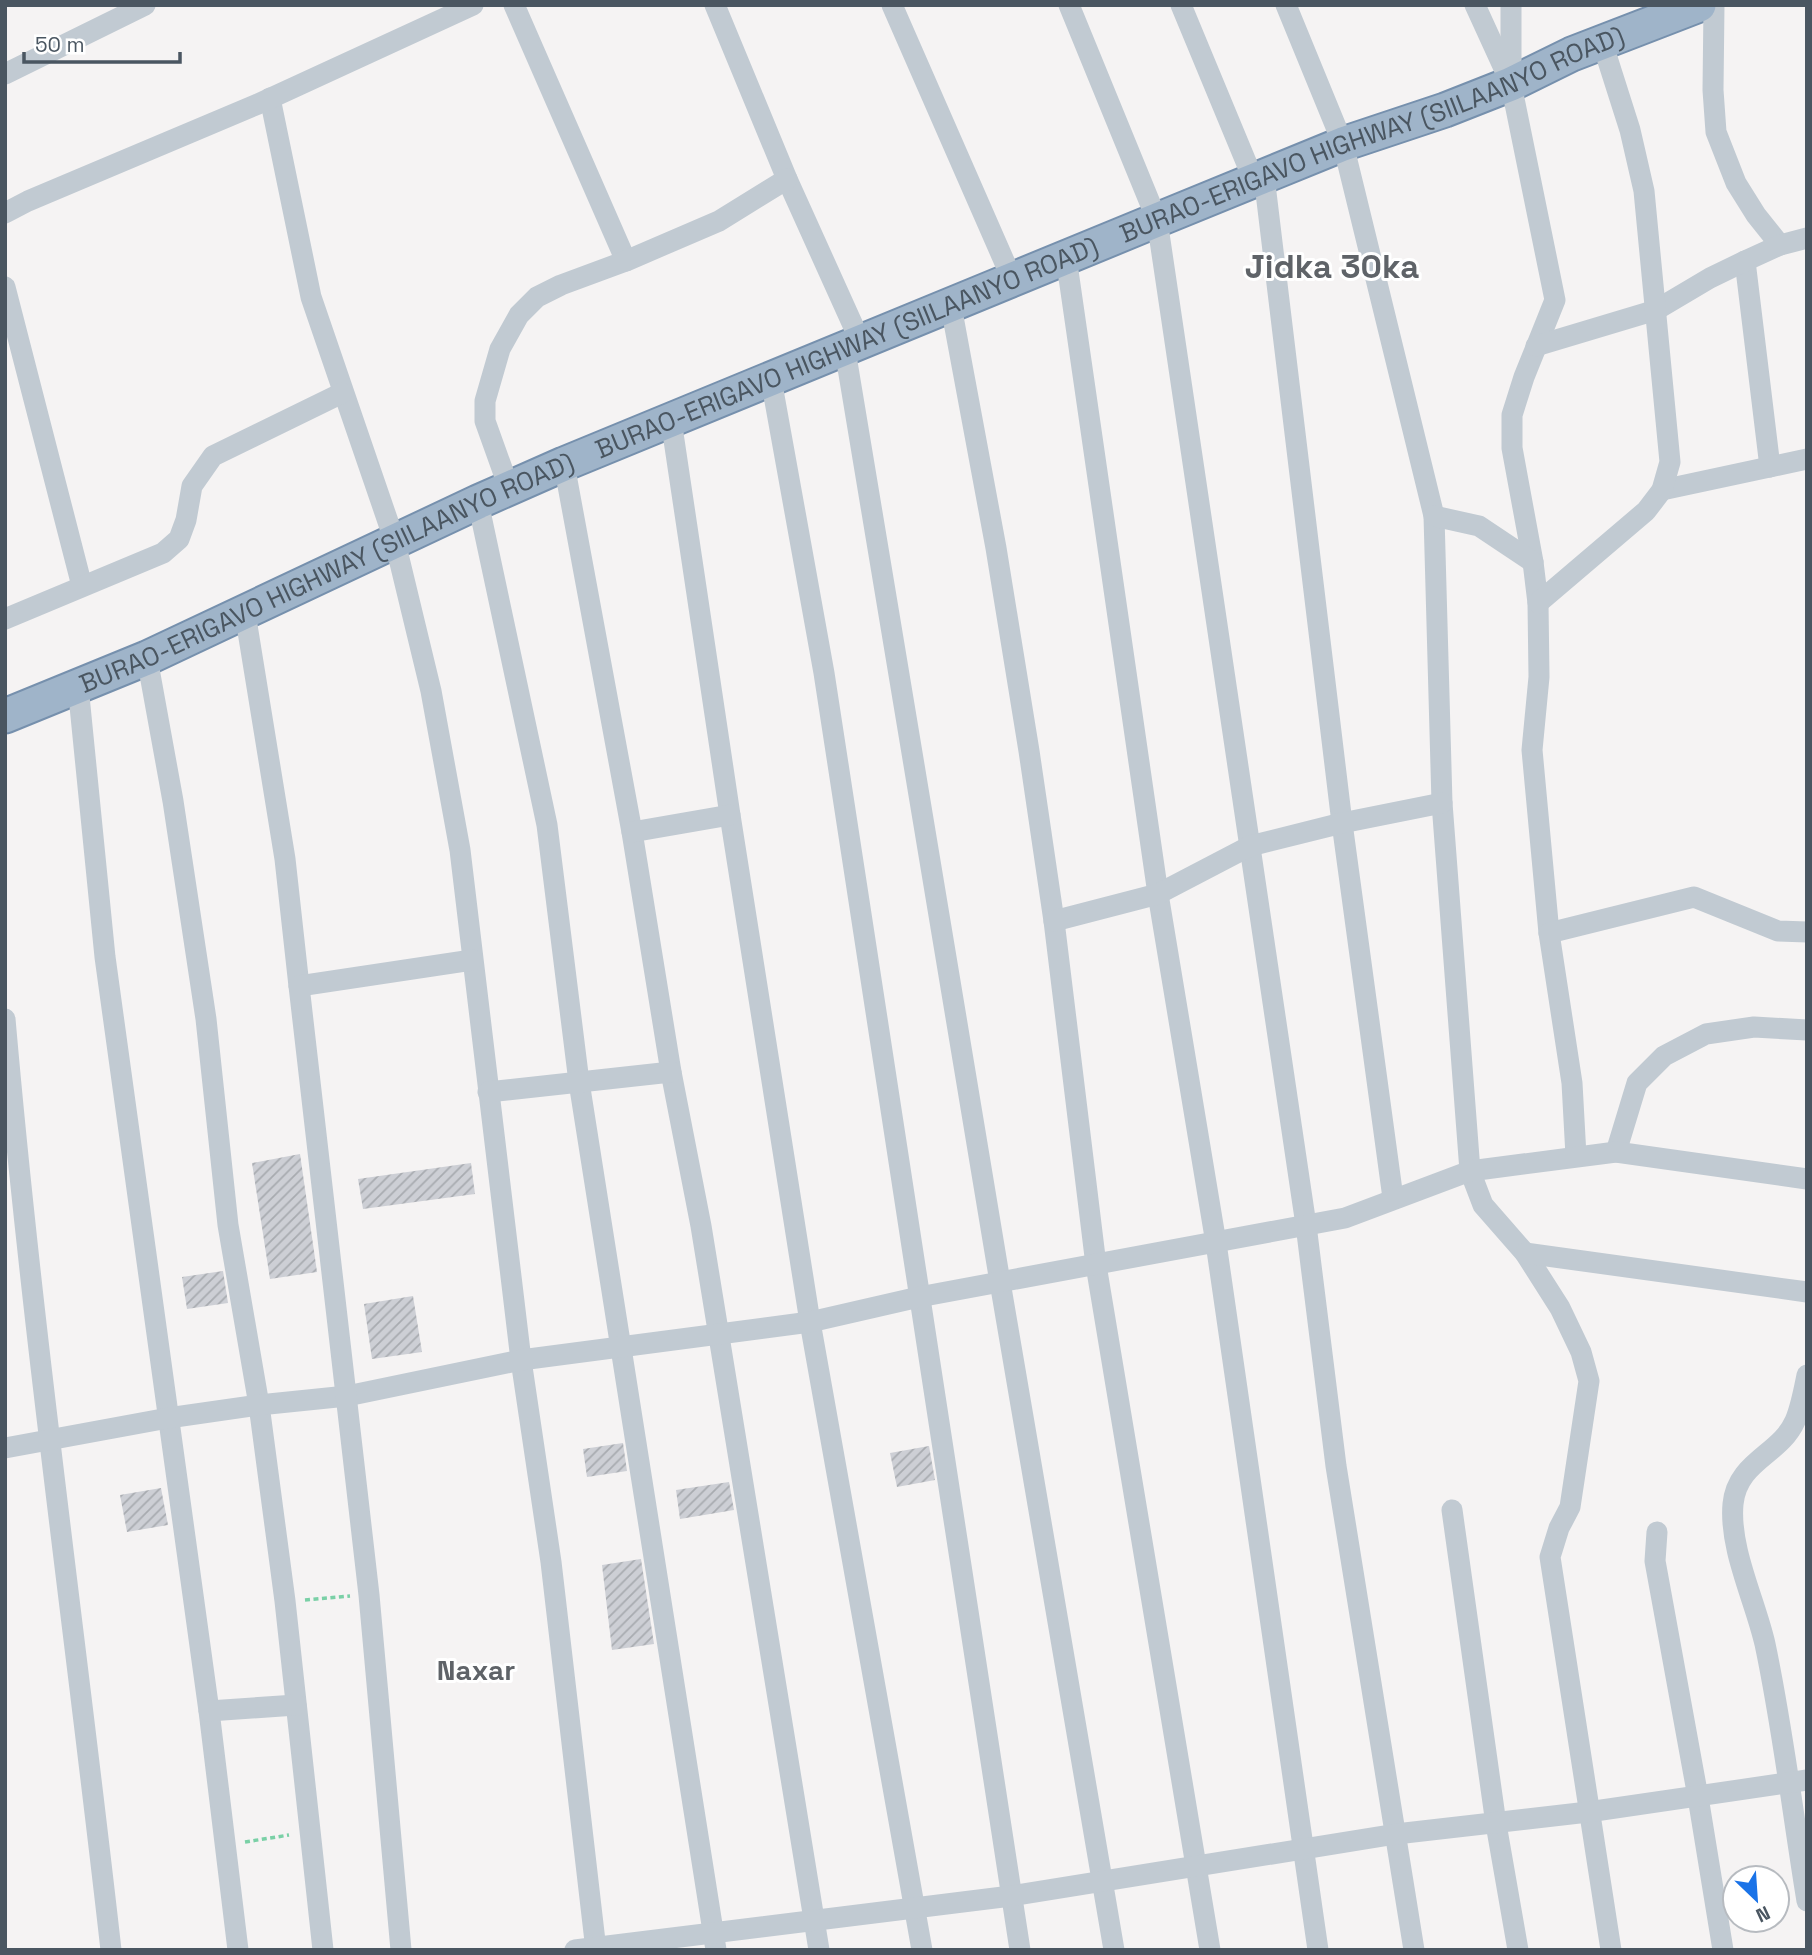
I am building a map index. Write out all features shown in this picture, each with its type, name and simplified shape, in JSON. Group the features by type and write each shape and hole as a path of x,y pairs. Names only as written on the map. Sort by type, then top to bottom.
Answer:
{"highway":[{"name":"BURAO-ERIGAVO HIGHWAY (SIILAANYO ROAD)","path":"5,716 148,658 564,464 1343,144 1445,110 1511,84 1572,54 1699,5"}],"street":[{"path":"5,74 145,5"},
{"path":"5,213 270,98 473,5"},
{"path":"514,5 626,261"},
{"path":"715,5 853,347 1000,1282 1114,1950"},
{"path":"892,5 1012,279"},
{"path":"1069,5 1157,220 1306,1225 1336,1466 1414,1950"},
{"path":"1181,5 1259,178 1342,823 1394,1198"},
{"path":"1286,5 1343,144 1434,516 1442,803 1469,1171 1483,1205 1525,1253 1560,1308 1581,1352 1589,1381 1570,1507 1559,1528 1550,1557 1611,1950"},
{"path":"1475,5 1511,84"},
{"path":"1511,5 1511,84 1555,300 1512,415 1512,448 1538,603 1539,677 1532,750 1549,933 1572,1083 1576,1156"},
{"path":"1714,5 1713,90 1716,132 1737,183 1756,215 1780,246"},
{"path":"1538,603 1646,511 1662,490 1670,462 1644,191 1630,130 1602,42"},
{"path":"270,98 311,297 395,542 433,704 460,850 521,1360 551,1562 589,1949 715,1941 813,1921 1011,1896 1396,1834 1588,1812 1797,1781"},
{"path":"509,488 485,421 489,382 500,349 519,315 537,297 719,221 787,179"},
{"path":"1536,346 1656,310 1745,261 1807,238"},
{"path":"1066,257 1158,894 1216,1243 1318,1950"},
{"path":"1745,261 1770,467"},
{"path":"5,288 82,586"},
{"path":"951,306 999,562 1054,921 1096,1265 1210,1950"},
{"path":"771,379 824,673 1020,1950"},
{"path":"5,619 163,553 179,539 186,520 192,486 213,456 342,393"},
{"path":"671,420 810,1322 922,1950"},
{"path":"1662,490 1807,459"},
{"path":"564,464 632,832 671,1072 685,1135 819,1950"},
{"path":"478,502 547,825 579,1082 715,1941"},
{"path":"1434,516 1479,526 1533,562"},
{"path":"245,613 285,859 369,1595 401,1950"},
{"path":"148,658 173,800 206,1019 228,1225 259,1405 285,1601 323,1950"},
{"path":"78,686 104,957 209,1711 237,1950"},
{"path":"1054,921 1158,894 1250,846 1342,823 1442,803"},
{"path":"632,832 730,815"},
{"path":"1549,933 1694,897 1778,931 1807,932"},
{"path":"299,986 472,960"},
{"path":"5,1019 48,1441 111,1950"},
{"path":"1616,1152 1637,1083 1664,1056 1706,1034 1754,1027 1807,1030"},
{"path":"488,1092 671,1072"},
{"path":"5,1448 168,1418 347,1396 521,1360 810,1322 919,1297 1345,1218 1469,1171 1616,1152 1807,1179"},
{"path":"1525,1253 1807,1292"},
{"path":"1806,1384 1795,1423 1776,1445 1743,1475 1733,1503 1734,1533 1765,1643 1783,1742 1797,1781 1807,1901"},
{"path":"1452,1510 1496,1824 1518,1950"},
{"path":"1657,1532 1655,1561 1723,1950"},
{"path":"209,1711 296,1705"}],"path":[{"path":"285,1601 369,1595"},
{"path":"225,1844 309,1833"}],"building":[{"path":"300,1154 317,1272 270,1279 252,1163"},
{"path":"471,1163 475,1194 363,1209 358,1179"},
{"path":"223,1271 228,1303 187,1309 182,1277"},
{"path":"413,1296 422,1352 372,1359 364,1304"},
{"path":"623,1443 627,1471 587,1477 583,1449"},
{"path":"929,1446 935,1480 897,1487 890,1453"},
{"path":"729,1482 734,1510 680,1519 676,1490"},
{"path":"161,1488 168,1525 127,1532 120,1495"},
{"path":"641,1559 654,1644 612,1650 602,1565"}],"district":[{"name":"Jidka 30ka","path":"1332,266"},
{"name":"Naxar","path":"476,1670"}]}
